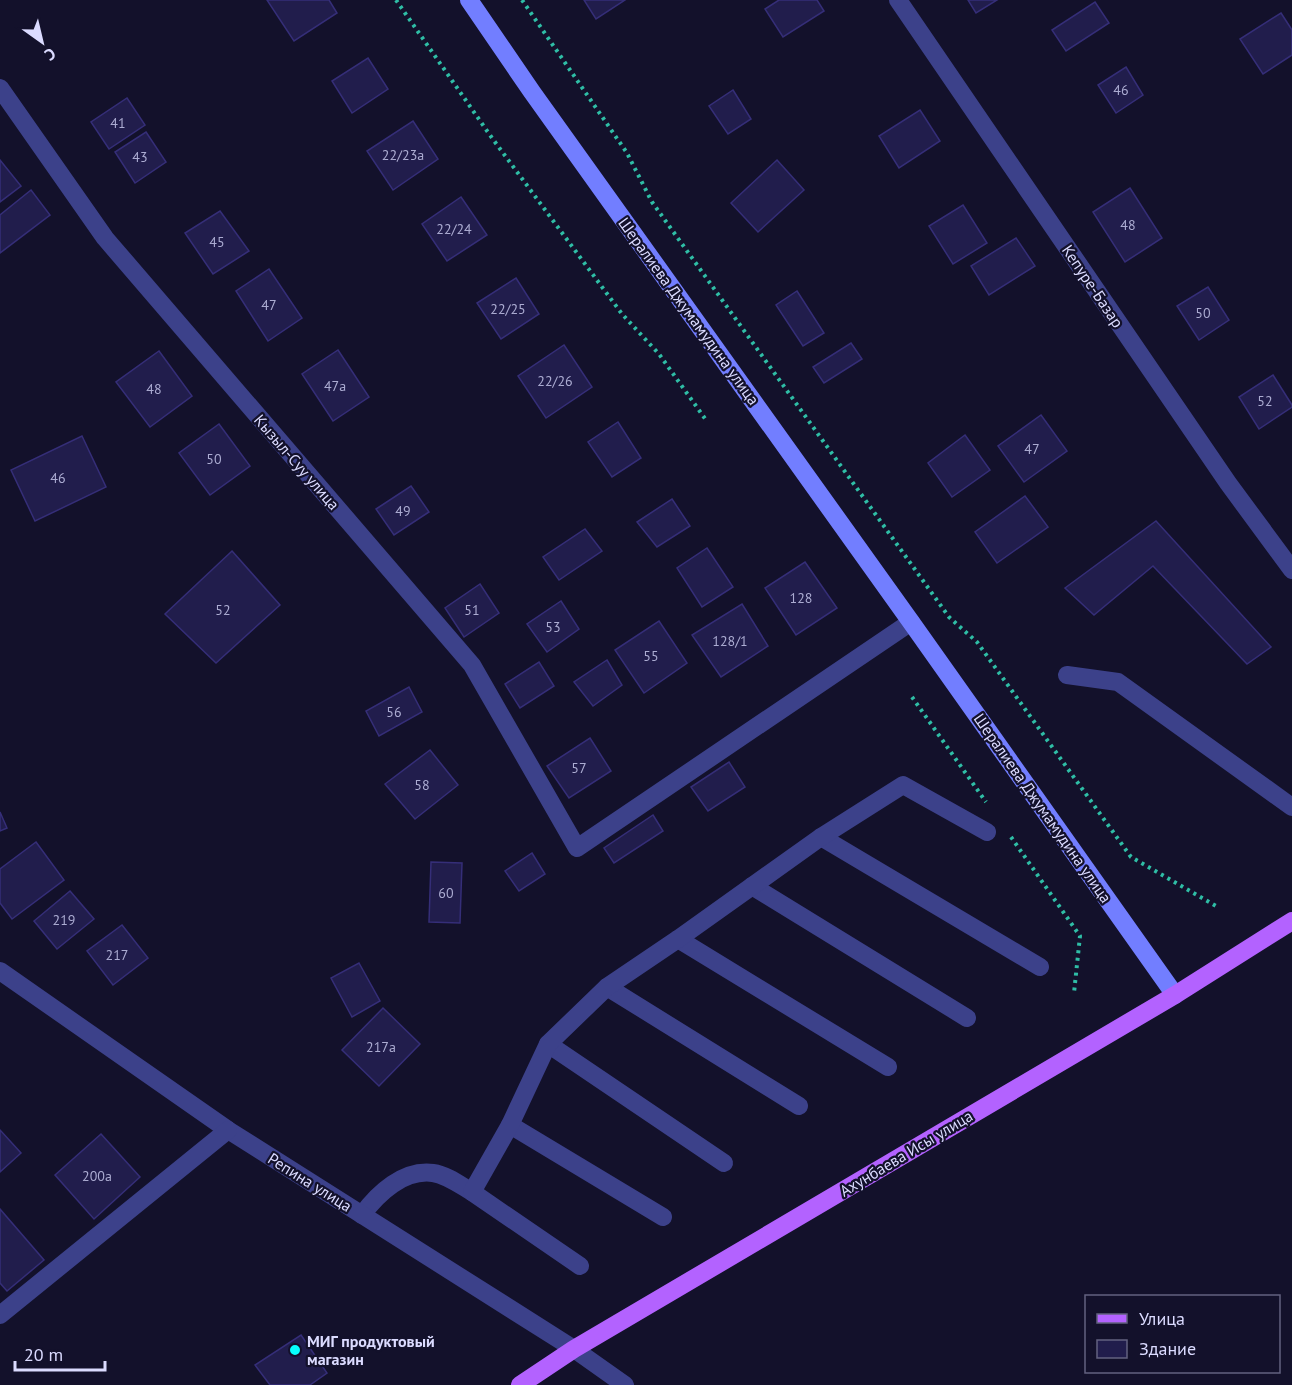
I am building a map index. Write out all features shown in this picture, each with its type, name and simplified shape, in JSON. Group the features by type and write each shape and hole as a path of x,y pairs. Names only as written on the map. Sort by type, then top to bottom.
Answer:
{"main road":[{"name":"Ахунбаева Исы улица","path":"520,1385 574,1349 1174,995 1292,921"}],"street":[{"name":"Шералиева Джумамудина улица","path":"469,0 539,102 911,621 1174,995"},
{"name":"Кепуре-Базар","path":"898,0 1228,483 1292,570"},
{"name":"Кызыл-Суу улица","path":"0,88 105,238 472,665 577,848 911,621"},
{"path":"1067,675 1118,682 1292,807"},
{"path":"472,1192 510,1125 548,1044 607,987 821,837 903,785 987,832"},
{"path":"821,837 1040,967"},
{"path":"752,886 967,1018"},
{"path":"678,939 888,1067"},
{"name":"Репина улица","path":"0,971 228,1130 574,1349 625,1385"},
{"path":"607,987 799,1106"},
{"path":"548,1044 724,1163"},
{"path":"510,1125 663,1217"},
{"path":"0,1315 228,1130"},
{"path":"362,1215 383,1191 396,1182 433,1173 446,1177 472,1192 580,1266"}],"path":[{"path":"396,0 512,166 622,314 659,354 706,420"},
{"path":"522,0 627,153 652,202 949,617 977,642 1131,857 1216,906"}],"building":[{"path":"267,0 329,0 337,13 294,41"},
{"path":"584,0 625,0 596,19"},
{"path":"779,0 817,0 824,11 783,37 765,9"},
{"path":"968,0 997,0 976,13"},
{"path":"1095,2 1109,23 1066,51 1052,30"},
{"path":"1281,13 1292,30 1292,55 1263,74 1240,39"},
{"path":"368,58 388,89 352,113 332,81"},
{"path":"1126,67 1143,95 1116,113 1098,85"},
{"path":"733,90 751,119 728,134 709,106"},
{"path":"127,98 145,125 109,149 91,122"},
{"path":"920,110 940,141 899,168 879,136"},
{"path":"413,121 438,159 393,190 367,151"},
{"path":"146,132 166,162 135,183 115,152"},
{"path":"0,160 21,186 0,202"},
{"path":"777,160 804,190 758,232 731,203"},
{"path":"1130,188 1162,238 1125,262 1093,212"},
{"path":"31,190 50,215 0,253 0,215"},
{"path":"461,197 487,235 447,261 422,224"},
{"path":"963,205 987,243 953,264 929,226"},
{"path":"220,211 249,251 213,274 185,233"},
{"path":"1016,238 1035,266 989,295 971,266"},
{"path":"269,269 302,318 268,341 236,291"},
{"path":"516,278 539,314 501,339 477,303"},
{"path":"1208,287 1229,320 1199,340 1177,306"},
{"path":"797,291 824,333 803,346 776,305"},
{"path":"851,343 862,359 824,383 813,367"},
{"path":"564,345 592,387 546,418 518,376"},
{"path":"338,350 369,397 333,421 302,374"},
{"path":"159,351 192,396 150,427 116,382"},
{"path":"1273,375 1292,407 1259,429 1239,397"},
{"path":"1041,415 1067,451 1024,482 998,446"},
{"path":"618,422 641,458 612,477 588,442"},
{"path":"219,424 250,466 210,495 179,453"},
{"path":"965,435 990,470 952,497 928,463"},
{"path":"82,436 106,487 35,521 11,470"},
{"path":"411,486 429,512 394,535 376,509"},
{"path":"1025,496 1048,527 997,563 975,532"},
{"path":"672,499 690,526 657,547 637,522"},
{"path":"1156,521 1271,647 1247,664 1153,566 1094,615 1065,588"},
{"path":"585,529 602,551 559,580 543,557"},
{"path":"707,548 733,587 702,607 677,568"},
{"path":"232,551 280,605 216,663 165,614"},
{"path":"805,562 837,608 796,635 765,588"},
{"path":"480,584 499,613 464,637 445,608"},
{"path":"561,601 579,629 547,652 527,624"},
{"path":"742,604 768,646 721,677 692,635"},
{"path":"659,621 687,663 644,693 615,650"},
{"path":"607,660 622,685 593,706 574,682"},
{"path":"539,662 554,686 520,708 505,684"},
{"path":"409,687 422,712 379,736 366,711"},
{"path":"590,738 611,771 569,798 547,766"},
{"path":"430,750 458,785 415,819 385,784"},
{"path":"729,762 745,787 708,811 691,787"},
{"path":"0,812 7,828 0,831"},
{"path":"653,815 663,831 614,863 604,848"},
{"path":"36,842 64,880 12,919 0,903 0,869"},
{"path":"532,853 545,874 519,891 505,871"},
{"path":"431,862 462,863 460,923 429,922"},
{"path":"70,891 94,919 57,949 34,921"},
{"path":"122,925 148,958 113,985 87,951"},
{"path":"359,963 380,1001 352,1017 331,978"},
{"path":"383,1008 420,1044 379,1086 342,1050"},
{"path":"0,1130 21,1153 0,1172"},
{"path":"101,1134 140,1177 94,1219 55,1175"},
{"path":"0,1209 44,1260 7,1291 0,1283"},
{"name":"МИГ продуктовый магазин","path":"301,1335 327,1373 310,1385 270,1385 255,1365"}],"place":[{"name":"МИГ продуктовый магазин","path":"295,1350"}]}
